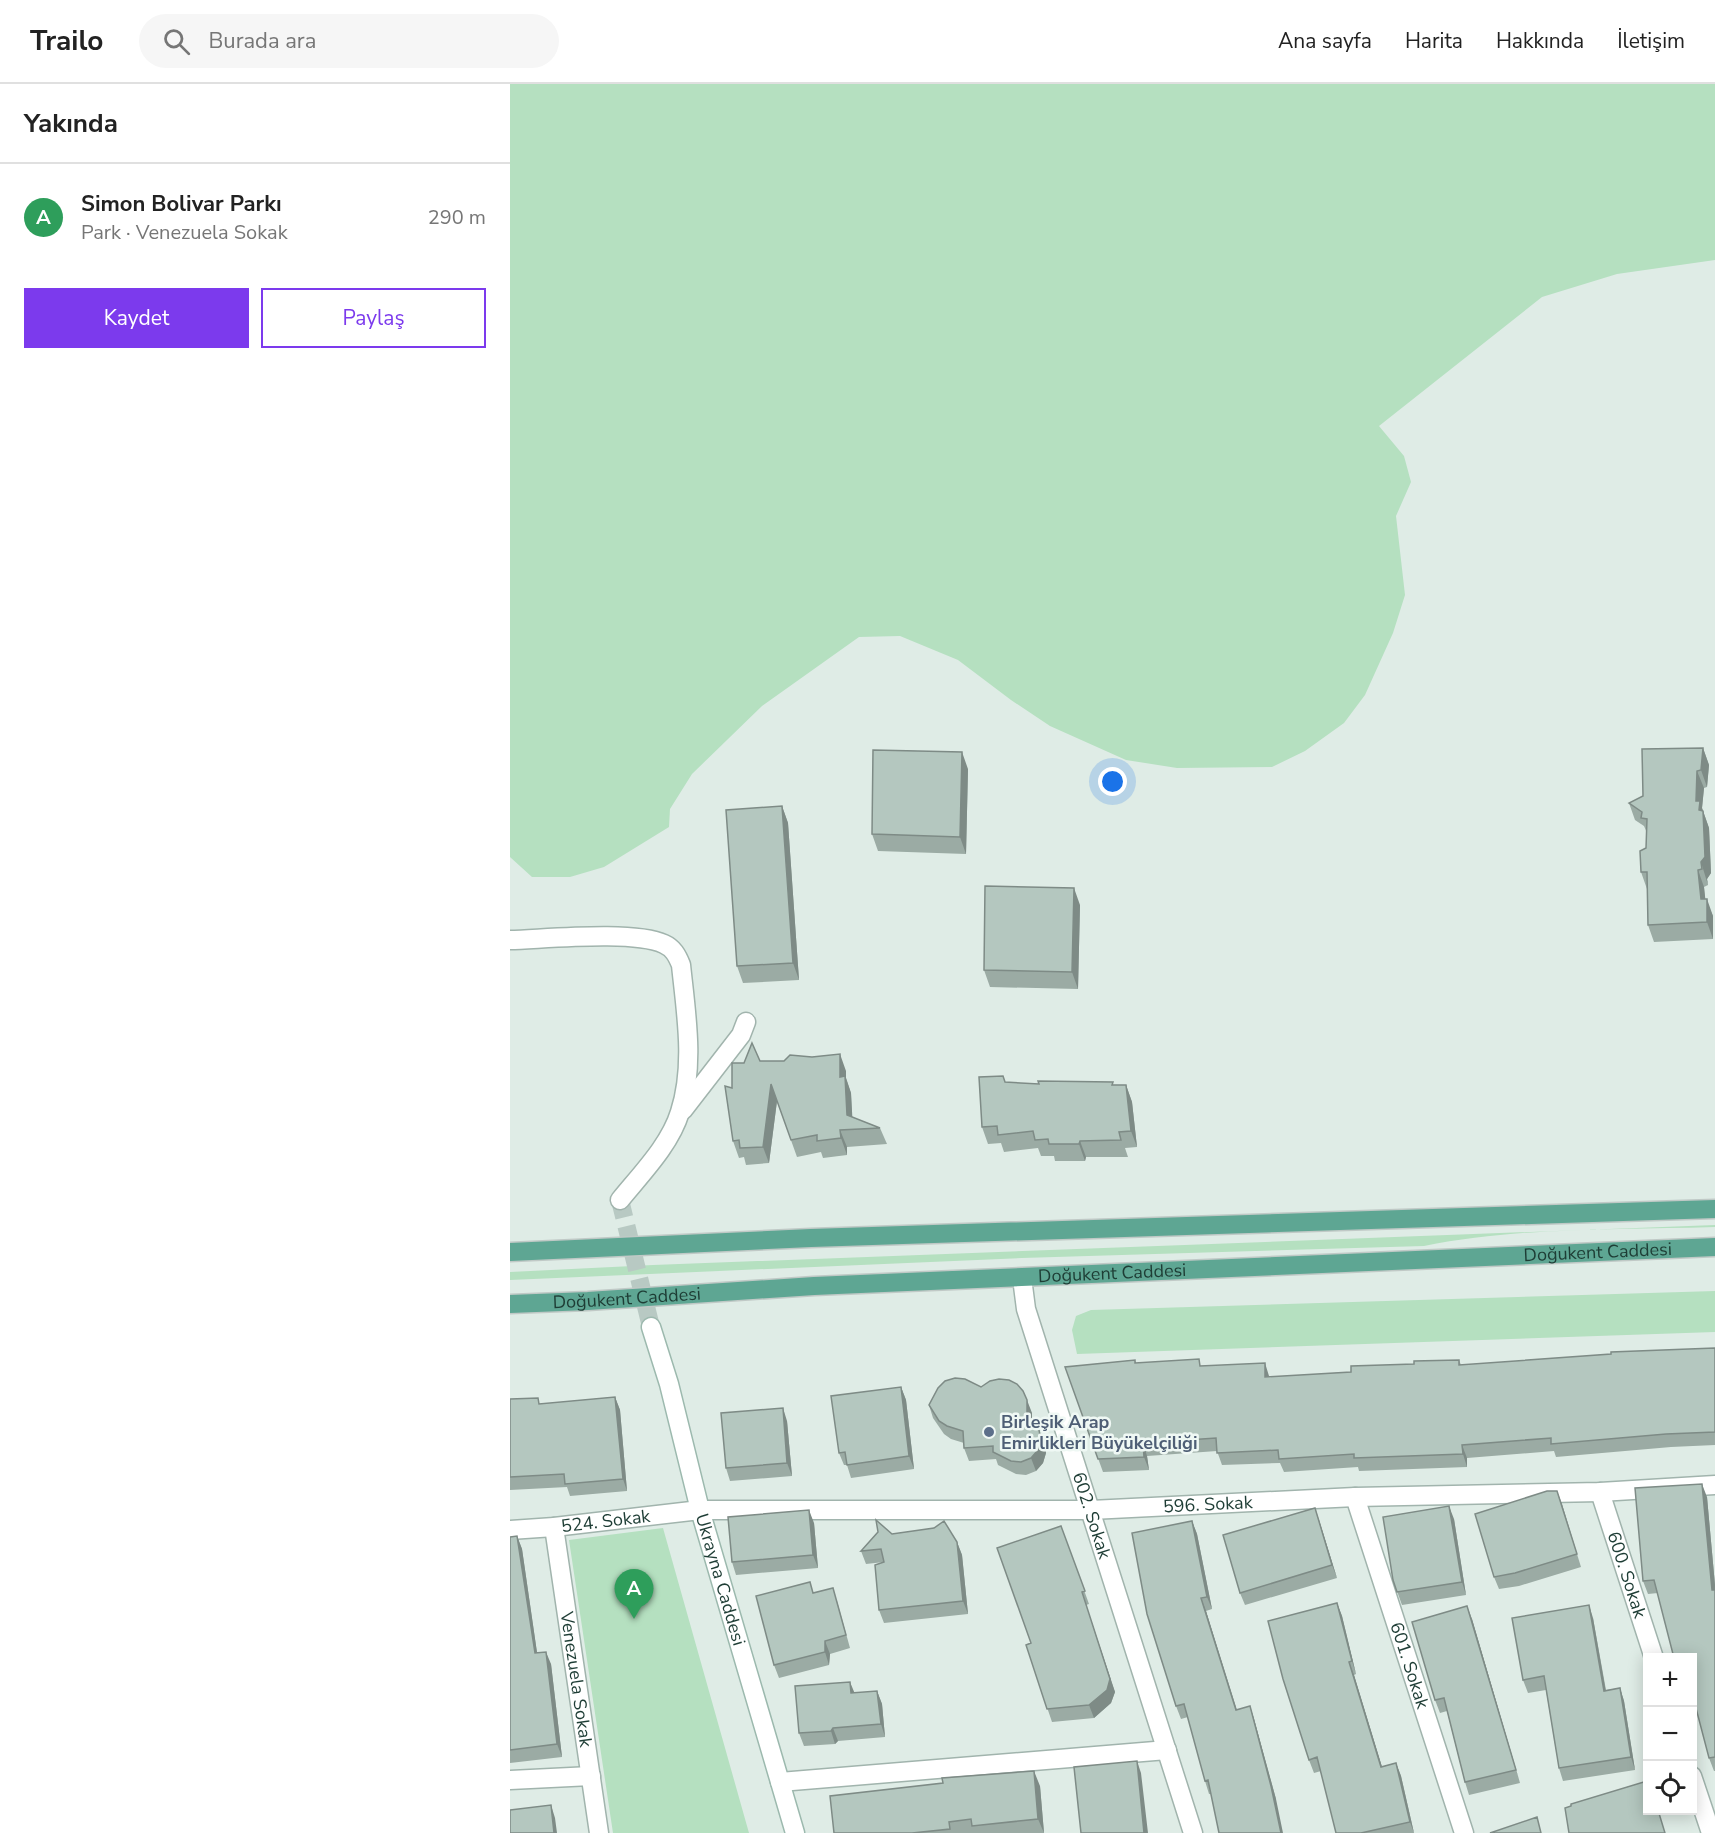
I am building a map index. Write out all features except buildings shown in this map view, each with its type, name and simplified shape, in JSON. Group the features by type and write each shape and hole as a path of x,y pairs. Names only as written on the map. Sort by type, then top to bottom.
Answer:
{"main road":[{"path":"510,1252 847,1236 1715,1209"},
{"name":"Doğukent Caddesi","path":"510,1304 814,1286 1715,1247"}],"street":[{"path":"510,940 620,936 653,940 672,950 681,965 688,1028 686,1081 680,1113"},
{"path":"620,1200 657,1152 680,1113 741,1035 746,1022"},
{"name":"602. Sokak","path":"1022,1278 1026,1309 1193,1833"},
{"name":"Ukrayna Caddesi","path":"651,1327 669,1384 700,1510 795,1833"},
{"name":"596. Sokak","path":"700,1510 1091,1510 1355,1497 1600,1492 1715,1485"},
{"name":"600. Sokak","path":"1600,1492 1652,1653"},
{"name":"601. Sokak","path":"1355,1497 1464,1833"},
{"name":"524. Sokak","path":"510,1530 700,1510"},
{"name":"Venezuela Sokak","path":"554,1527 599,1833"},
{"path":"780,1782 1167,1750"},
{"path":"510,1780 591,1776"},
{"path":"1697,1791 1711,1833"}],"green space":[{"path":"510,84 1715,84 1715,260 1617,274 1542,297 1379,426 1404,456 1411,482 1396,516 1405,595 1393,633 1365,695 1344,723 1305,751 1272,767 1177,768 1126,760 1050,726 958,660 900,636 859,637 762,706 692,774 670,809 669,827 604,867 570,877 532,877 510,857"},
{"path":"1715,1225 1715,1227 1570,1230"},
{"path":"1525,1233 1424,1246 1022,1258 510,1280 510,1272"},
{"path":"1715,1291 1715,1332 1077,1354 1072,1330 1076,1316 1091,1310"},
{"path":"663,1528 749,1833 613,1833 569,1540"}],"tunnel":[{"path":"620,1200 651,1327"}],"place":[{"name":"Birleşik Arap Emirlikleri Büyükelçiliği","path":"989,1432"},
{"name":"Simon Bolivar Parkı","path":"634,1619"}]}
